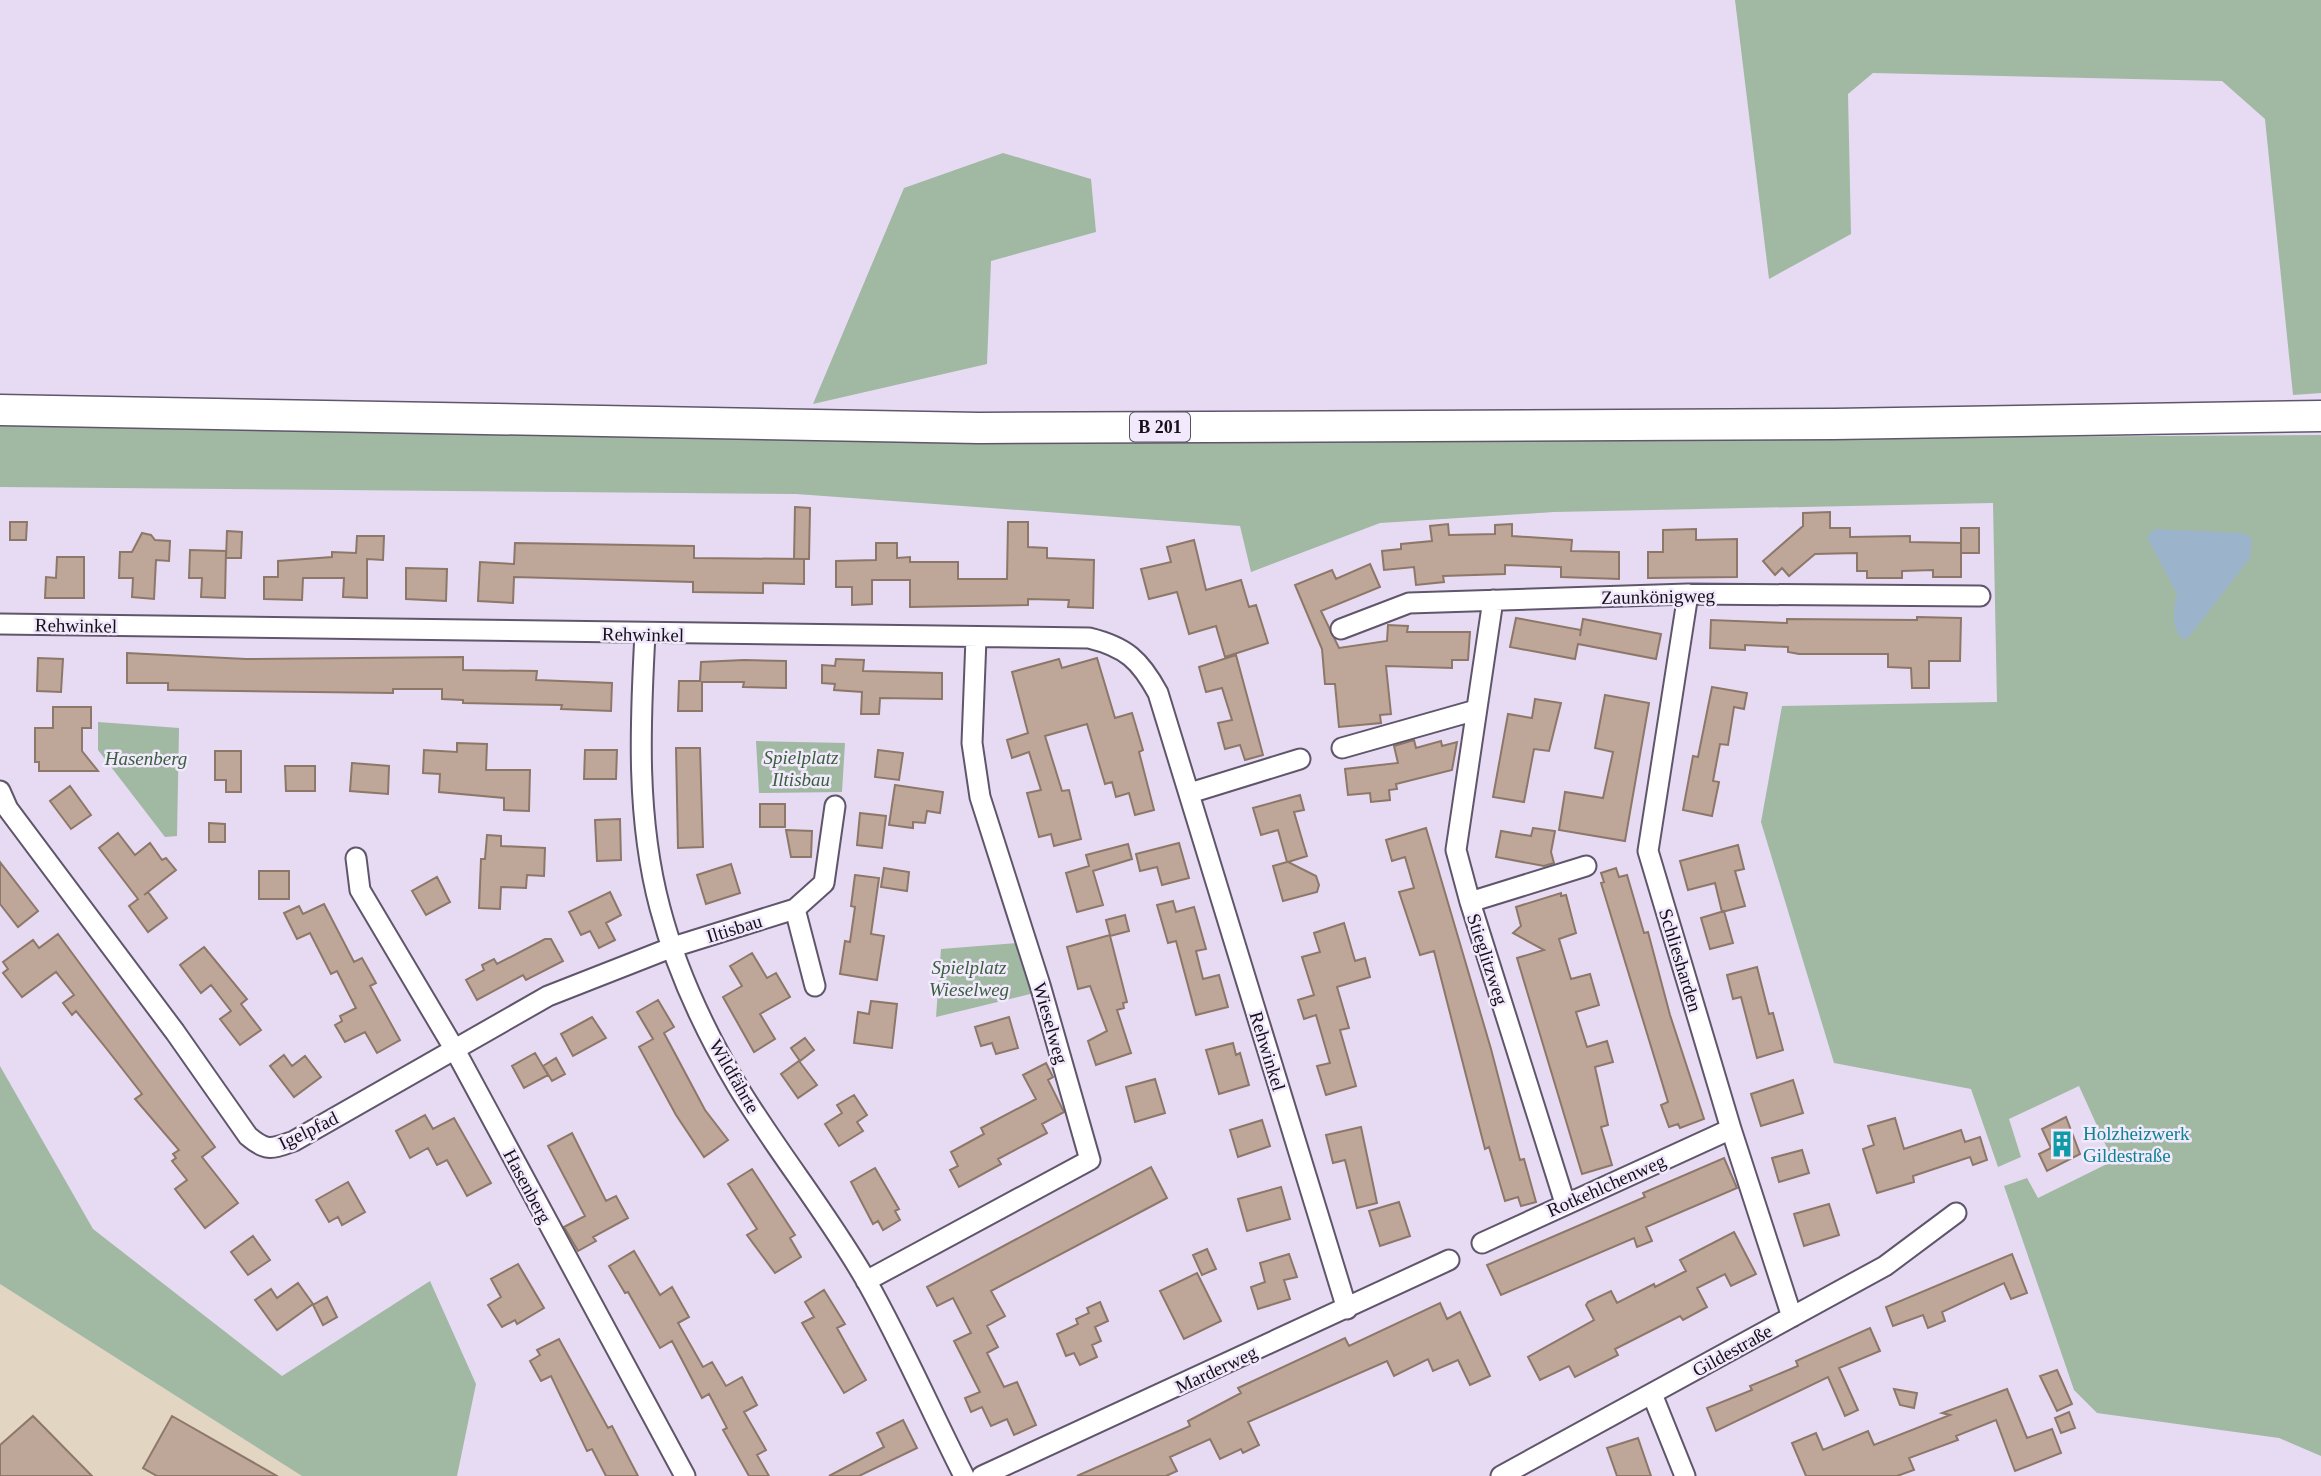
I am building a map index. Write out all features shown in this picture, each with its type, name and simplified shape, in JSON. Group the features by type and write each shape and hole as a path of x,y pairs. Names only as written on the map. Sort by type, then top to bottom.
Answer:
{"main road":[{"name":"B 201","path":"0,410 979,428 1834,424 2321,416"}],"street":[{"name":"Zaunkönigweg","path":"1342,629 1409,603 1688,594 1980,596"},
{"name":"Schliesharden","path":"1688,594 1648,850 1731,1129 1792,1317"},
{"name":"Stieglitzweg","path":"1493,600 1457,850 1470,902 1565,1203"},
{"name":"Rehwinkel","path":"0,624 1089,638 1115,644 1135,659 1158,694 1347,1309"},
{"name":"Wildfährte","path":"645,634 640,744 643,801 654,881 673,947 700,1014 737,1086 866,1281 964,1476"},
{"name":"Wieselweg","path":"866,1281 1090,1160 1040,985 980,797 972,743 976,638"},
{"path":"1342,748 1476,710"},
{"path":"1190,793 1300,759"},
{"name":"Igelpfad","path":"0,791 8,809 175,1032 248,1136 262,1147 274,1148 294,1141 548,996 673,947"},
{"name":"Iltisbau","path":"673,947 795,909 824,883 835,806"},
{"name":"Hasenberg","path":"356,858 360,890 455,1050 685,1476"},
{"path":"1470,902 1586,866"},
{"path":"795,909 815,986"},
{"name":"Rotkehlchenweg","path":"1482,1243 1731,1129"},
{"name":"Gildestraße","path":"1501,1476 1885,1266 1956,1213"},
{"name":"Marderweg","path":"982,1476 1448,1260"},
{"path":"1652,1394 1685,1476"}],"shaded area":[{"path":"0,1284 302,1476 0,1476"}],"green space":[{"path":"1735,0 2321,0 2321,393 2293,395 2265,119 2222,81 1873,73 1848,94 1851,234 1769,279"},
{"path":"1003,153 1091,179 1096,232 991,261 987,364 813,404 904,188"},
{"path":"0,418 1225,442 2321,435 2321,1456 2279,1438 2097,1413 2074,1390 2004,1186 2027,1178 2038,1198 2113,1161 2079,1086 2009,1119 2021,1157 1998,1167 1971,1089 1834,1063 1761,822 1782,706 1997,702 1993,503 1554,512 1380,523 1251,572 1240,526 796,494 0,487"},
{"name":"Hasenberg","path":"98,722 179,728 177,836 165,837 98,750"},
{"name":"Spielplatz Iltisbau","path":"756,741 845,743 842,792 759,793"},
{"name":"Spielplatz Wieselweg","path":"1017,943 1034,993 936,1017 941,949"},
{"path":"0,1066 93,1229 282,1376 430,1281 476,1384 457,1476 302,1476 0,1284"}],"water":[{"path":"2154,529 2242,533 2252,538 2250,558 2188,638 2182,639 2176,628 2174,612 2177,594 2147,537"}],"building":[{"path":"795,507 810,508 809,559 794,559"},
{"path":"1830,512 1830,528 1850,528 1850,537 1910,536 1910,542 1961,543 1961,577 1933,577 1933,570 1902,571 1902,578 1867,578 1867,571 1857,571 1857,553 1815,554 1789,576 1782,568 1775,575 1763,561 1803,526 1803,513"},
{"path":"10,522 27,522 26,540 10,540"},
{"path":"1008,522 1028,522 1028,547 1047,548 1047,558 1094,560 1093,608 1068,607 1069,600 1028,599 1028,605 910,607 910,580 872,580 872,604 852,605 852,587 836,587 836,561 876,560 876,543 897,543 897,558 910,557 910,562 958,562 958,579 1007,579"},
{"path":"1448,524 1449,535 1495,534 1495,525 1512,524 1512,536 1572,540 1571,551 1619,552 1619,579 1561,577 1561,567 1505,565 1505,574 1443,576 1444,582 1416,585 1414,567 1384,570 1382,551 1401,549 1401,544 1432,541 1430,526"},
{"path":"1961,528 1979,528 1979,553 1961,553"},
{"path":"1696,529 1696,540 1737,539 1737,577 1648,578 1648,552 1663,552 1663,530"},
{"path":"227,531 242,532 241,558 226,558"},
{"path":"142,533 151,535 155,540 170,541 169,561 156,560 154,599 132,597 133,578 119,578 120,552 132,552"},
{"path":"357,536 384,536 383,560 367,559 367,598 343,597 344,578 303,578 302,600 264,599 264,577 278,577 278,561 332,557 332,552 356,553"},
{"path":"1194,540 1206,590 1241,580 1249,607 1256,605 1268,643 1225,657 1216,626 1189,634 1177,592 1149,599 1141,569 1171,562 1167,547"},
{"path":"515,543 694,546 694,558 804,559 804,584 763,583 763,593 693,592 693,582 514,577 513,603 478,601 480,562 514,564"},
{"path":"190,550 226,551 225,598 201,597 202,578 189,578"},
{"path":"57,557 84,557 84,598 45,598 46,577 56,578"},
{"path":"1370,564 1380,587 1321,611 1339,648 1387,641 1388,625 1408,626 1407,632 1470,632 1468,660 1452,660 1452,668 1386,666 1391,714 1380,715 1381,723 1339,727 1335,684 1325,684 1322,649 1295,585 1332,570 1336,579"},
{"path":"406,568 447,569 446,601 406,599"},
{"path":"1917,617 1961,618 1960,661 1929,661 1929,688 1912,688 1911,668 1888,667 1888,654 1799,654 1788,652 1788,647 1745,645 1745,650 1710,648 1711,620 1787,623 1787,619 1917,620"},
{"path":"1516,618 1581,630 1580,636 1583,619 1661,634 1656,659 1578,644 1575,659 1510,647"},
{"path":"127,653 246,659 463,657 463,670 537,671 536,680 612,683 611,711 561,709 562,705 463,703 463,700 442,699 442,689 393,689 393,693 168,690 168,683 127,683"},
{"path":"1236,655 1263,755 1245,760 1240,745 1225,749 1218,723 1232,720 1222,688 1206,692 1199,667"},
{"path":"38,658 63,659 61,692 37,691"},
{"path":"1097,658 1115,718 1132,713 1143,750 1139,752 1154,810 1135,815 1129,793 1116,797 1112,782 1105,784 1087,724 1045,736 1062,791 1069,790 1081,839 1054,846 1051,834 1039,837 1027,793 1041,790 1029,752 1012,758 1007,740 1028,733 1012,672 1059,659 1062,668"},
{"path":"836,659 864,660 863,671 942,673 942,699 880,698 879,714 861,714 862,692 834,690 835,684 822,683 822,665 835,666"},
{"path":"786,661 786,688 743,687 744,682 702,682 702,711 678,711 679,681 700,681 701,662"},
{"path":"1712,687 1747,693 1744,709 1734,707 1728,745 1720,744 1713,781 1719,782 1712,816 1683,810 1693,756 1698,757"},
{"path":"1605,695 1649,703 1625,841 1559,830 1565,792 1603,798 1613,752 1595,748"},
{"path":"1535,699 1561,703 1549,751 1534,749 1524,802 1493,797 1508,714 1532,718"},
{"path":"53,707 91,707 91,728 82,728 82,751 98,771 39,771 39,762 35,762 35,728 53,728"},
{"path":"1414,740 1416,748 1441,741 1442,746 1457,742 1452,770 1396,784 1397,789 1389,790 1390,800 1371,802 1370,793 1348,795 1345,769 1398,763 1394,746"},
{"path":"457,743 487,744 486,770 530,770 529,811 504,810 504,798 439,792 440,774 423,773 424,750 457,752"},
{"path":"676,748 700,748 703,847 678,848"},
{"path":"585,750 617,750 616,779 584,779"},
{"path":"878,750 903,753 899,780 875,777"},
{"path":"215,751 241,751 241,792 226,792 226,780 215,780"},
{"path":"352,763 389,766 388,794 350,791"},
{"path":"285,766 315,766 315,791 286,791"},
{"path":"895,785 943,792 940,813 927,811 925,823 913,822 913,828 889,825"},
{"path":"70,786 91,815 71,829 50,801"},
{"path":"1300,795 1304,810 1294,812 1307,856 1288,862 1316,876 1319,885 1317,892 1283,901 1273,866 1287,862 1278,830 1261,835 1253,808"},
{"path":"760,804 785,804 785,827 760,827"},
{"path":"860,813 886,816 882,848 857,845"},
{"path":"620,819 621,860 597,861 595,820"},
{"path":"209,823 225,824 225,842 209,842"},
{"path":"1426,828 1491,1049 1520,1160 1524,1159 1536,1202 1521,1206 1518,1197 1505,1201 1489,1147 1485,1149 1434,951 1420,955 1399,892 1414,888 1405,857 1392,861 1386,840"},
{"path":"1533,828 1555,831 1551,852 1554,863 1544,866 1496,857 1501,831 1531,836"},
{"path":"786,830 812,831 811,857 791,857"},
{"path":"118,833 135,855 150,843 162,860 166,858 176,870 144,895 148,892 167,918 148,932 129,906 138,899 99,848"},
{"path":"487,835 501,836 501,846 545,848 544,876 527,875 526,888 501,887 500,909 479,908 481,859 485,859"},
{"path":"1179,843 1189,878 1162,885 1157,867 1140,871 1136,854"},
{"path":"1128,844 1132,859 1093,871 1103,905 1077,912 1066,873 1089,866 1086,855"},
{"path":"1738,845 1744,869 1735,871 1745,906 1722,912 1715,883 1688,890 1680,861"},
{"path":"0,862 38,911 18,927 0,904"},
{"path":"731,864 740,893 706,904 697,875"},
{"path":"884,868 909,872 907,891 881,887"},
{"path":"1616,868 1619,877 1627,875 1644,933 1648,932 1670,1015 1704,1119 1680,1128 1678,1124 1669,1127 1661,1105 1668,1102 1601,883 1604,882 1601,873"},
{"path":"259,871 289,871 289,899 259,899"},
{"path":"855,875 879,878 871,934 884,936 877,980 840,974 845,941 850,942 855,907 851,906"},
{"path":"437,877 450,902 426,915 412,891"},
{"path":"610,892 621,915 606,923 615,940 599,948 590,931 581,935 569,912"},
{"path":"1561,893 1561,896 1566,895 1576,933 1559,939 1571,979 1590,974 1599,1005 1576,1012 1587,1047 1607,1041 1613,1062 1595,1067 1608,1125 1601,1127 1612,1165 1582,1174 1517,958 1544,950 1513,933 1521,926 1516,907"},
{"path":"1173,901 1176,912 1194,907 1206,949 1196,951 1203,979 1219,975 1228,1007 1196,1015 1176,941 1168,943 1157,905"},
{"path":"324,904 354,962 362,958 376,983 370,986 400,1040 377,1053 365,1032 345,1042 335,1025 342,1021 340,1016 356,1008 337,971 331,974 310,933 297,939 284,913 299,906 303,914"},
{"path":"1724,911 1733,943 1710,949 1701,918"},
{"path":"1125,915 1129,931 1110,936 1127,1002 1123,1003 1124,1008 1117,1010 1131,1053 1096,1065 1088,1041 1107,1031 1090,986 1078,989 1067,947 1110,935 1106,920"},
{"path":"1344,923 1355,961 1365,958 1370,977 1337,987 1349,1028 1340,1030 1356,1086 1326,1095 1317,1066 1330,1063 1316,1015 1304,1019 1298,1000 1314,995 1302,957 1320,952 1314,933"},
{"path":"58,934 215,1147 202,1157 238,1203 205,1228 175,1189 187,1180 172,1161 176,1158 173,1154 179,1150 135,1099 142,1094 106,1048 76,1011 72,1015 63,1003 74,995 56,972 22,997 3,973 8,969 3,962 33,940 39,948"},
{"path":"545,939 551,939 563,961 526,980 523,975 477,1000 466,980 484,970 482,965 494,959 497,964"},
{"path":"204,947 247,999 241,1004 261,1030 240,1045 220,1019 231,1011 211,985 201,993 180,965"},
{"path":"752,953 767,978 776,973 790,997 760,1014 775,1039 754,1052 723,997 742,986 730,966"},
{"path":"1757,967 1769,1014 1773,1013 1783,1050 1757,1058 1741,997 1733,999 1727,975"},
{"path":"658,1000 674,1027 664,1033 705,1110 728,1140 704,1157 676,1115 639,1047 653,1039 637,1012"},
{"path":"871,1001 897,1004 892,1048 854,1043 858,1012 869,1014"},
{"path":"592,1017 606,1038 573,1056 561,1034"},
{"path":"1009,1017 1018,1048 996,1054 992,1043 981,1046 975,1027"},
{"path":"805,1038 814,1050 800,1061 791,1048"},
{"path":"1233,1043 1236,1055 1240,1053 1249,1085 1219,1094 1206,1050"},
{"path":"535,1053 548,1075 524,1088 512,1066"},
{"path":"284,1055 292,1066 305,1056 321,1077 294,1097 270,1066"},
{"path":"556,1058 565,1074 552,1081 543,1066"},
{"path":"799,1061 817,1085 798,1098 781,1074"},
{"path":"1046,1063 1053,1077 1048,1080 1064,1112 1042,1124 1047,1133 998,1159 1001,1164 959,1187 950,1170 958,1166 951,1152 984,1134 981,1128 1036,1099 1023,1075"},
{"path":"1155,1079 1165,1113 1135,1122 1126,1087"},
{"path":"1793,1080 1803,1113 1761,1126 1751,1094"},
{"path":"854,1095 867,1115 857,1122 863,1131 839,1146 825,1124 842,1113 837,1105"},
{"path":"425,1115 433,1129 454,1118 491,1183 467,1196 447,1160 437,1165 428,1148 410,1158 396,1131"},
{"name":"Holzheizwerk Gildestraße","path":"2066,1117 2080,1154 2047,1171 2039,1154 2051,1148 2042,1129"},
{"path":"1895,1118 1904,1149 1961,1130 1965,1142 1980,1137 1987,1160 1973,1165 1970,1157 1913,1176 1914,1182 1877,1193 1863,1149 1874,1145 1868,1126"},
{"path":"1262,1120 1270,1146 1238,1157 1230,1130"},
{"path":"1361,1127 1377,1203 1357,1208 1345,1160 1333,1163 1326,1135"},
{"path":"572,1133 606,1201 616,1196 628,1218 593,1237 596,1241 578,1251 564,1227 585,1216 548,1146"},
{"path":"1802,1150 1809,1173 1779,1182 1772,1158"},
{"path":"1724,1158 1737,1188 1646,1227 1652,1241 1637,1247 1634,1238 1501,1295 1487,1265 1645,1197 1643,1193"},
{"path":"1151,1167 1167,1198 991,1291 1005,1316 987,1326 998,1347 987,1353 1004,1387 1017,1382 1036,1425 1014,1435 1007,1419 991,1426 982,1407 971,1412 965,1398 980,1392 954,1341 971,1333 953,1298 937,1306 927,1287"},
{"path":"875,1168 899,1209 895,1211 900,1220 883,1230 878,1221 873,1224 851,1182"},
{"path":"752,1169 795,1235 790,1238 801,1257 775,1273 747,1235 757,1229 728,1184"},
{"path":"348,1182 365,1212 342,1225 338,1217 329,1222 316,1200"},
{"path":"1281,1187 1290,1219 1247,1231 1238,1199"},
{"path":"1399,1202 1410,1236 1380,1246 1369,1211"},
{"path":"1829,1204 1839,1235 1804,1246 1794,1214"},
{"path":"1734,1232 1756,1274 1731,1286 1725,1274 1697,1288 1707,1307 1683,1320 1680,1316 1615,1349 1618,1355 1575,1377 1569,1366 1540,1380 1528,1357 1594,1320 1586,1305 1588,1302 1611,1291 1617,1303 1654,1284 1655,1287 1686,1271 1680,1260"},
{"path":"253,1236 270,1260 248,1275 231,1252"},
{"path":"1207,1249 1216,1269 1202,1275 1193,1255"},
{"path":"634,1251 660,1295 672,1287 689,1317 678,1323 703,1367 712,1362 726,1386 742,1377 757,1405 744,1412 766,1450 757,1455 769,1476 749,1476 723,1430 727,1428 709,1394 702,1398 672,1341 660,1348 628,1292 625,1293 609,1266"},
{"path":"1289,1254 1297,1277 1284,1280 1290,1299 1258,1309 1251,1287 1265,1282 1260,1263"},
{"path":"2012,1254 2027,1293 2011,1299 2004,1283 1942,1312 1945,1321 1928,1328 1923,1315 1893,1326 1886,1307"},
{"path":"518,1264 544,1308 517,1324 515,1320 502,1327 488,1305 501,1297 491,1279"},
{"path":"1197,1273 1221,1321 1184,1339 1160,1291"},
{"path":"298,1283 313,1304 277,1330 255,1300 271,1289 277,1298"},
{"path":"824,1290 845,1324 837,1328 866,1380 844,1393 802,1323 814,1317 805,1302"},
{"path":"327,1297 337,1317 323,1325 313,1305"},
{"path":"1100,1302 1108,1321 1095,1327 1101,1341 1092,1345 1097,1357 1080,1365 1074,1353 1066,1356 1057,1334 1078,1324 1076,1319 1089,1313 1087,1308"},
{"path":"1440,1303 1447,1319 1460,1312 1490,1376 1470,1385 1458,1360 1433,1371 1428,1359 1394,1376 1387,1361 1248,1422 1259,1445 1243,1453 1241,1449 1220,1459 1210,1439 1170,1457 1177,1471 1166,1476 1077,1476 1190,1426 1188,1421 1241,1393 1238,1388 1345,1338 1349,1346"},
{"path":"1870,1328 1880,1351 1839,1368 1858,1410 1845,1416 1828,1377 1716,1431 1707,1408 1752,1390 1750,1386 1798,1366 1796,1361"},
{"path":"559,1339 608,1428 612,1426 638,1476 606,1476 592,1449 587,1451 551,1376 541,1381 530,1361 540,1355 537,1350"},
{"path":"2057,1370 2072,1404 2057,1411 2040,1376"},
{"path":"1894,1389 1917,1393 1914,1408 1900,1405"},
{"path":"2007,1389 2027,1438 2052,1429 2061,1453 2015,1471 1996,1420 1956,1436 1958,1440 1909,1458 1914,1470 1897,1476 1806,1476 1792,1443 1816,1433 1823,1450 1868,1431 1874,1445 1950,1415 1942,1413"},
{"path":"2069,1412 2075,1428 2061,1433 2055,1418"},
{"path":"33,1416 92,1476 0,1476 0,1445"},
{"path":"172,1416 277,1476 157,1476 143,1468"},
{"path":"903,1420 917,1448 859,1476 829,1476 884,1447 877,1433"},
{"path":"1638,1438 1651,1476 1617,1476 1607,1448"}],"place":[{"name":"Holzheizwerk Gildestraße","path":"2062,1144"}]}
